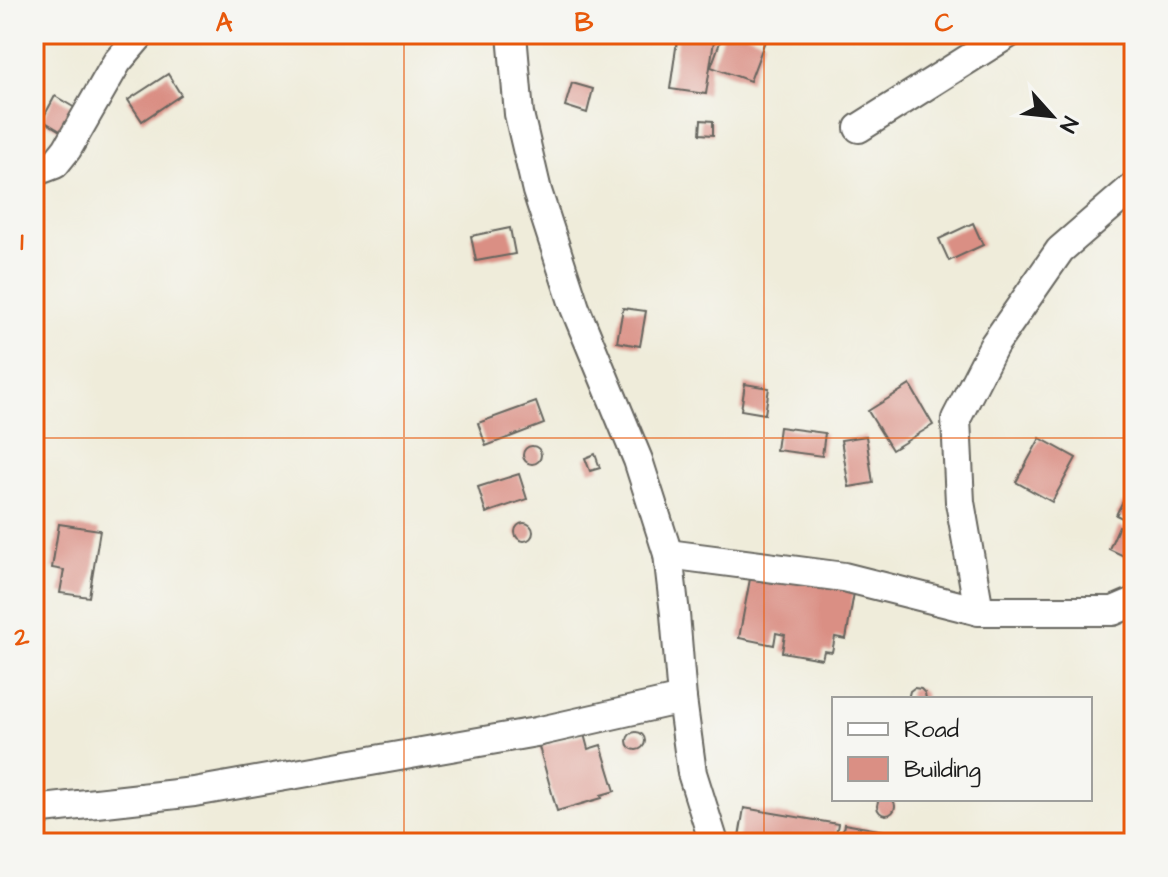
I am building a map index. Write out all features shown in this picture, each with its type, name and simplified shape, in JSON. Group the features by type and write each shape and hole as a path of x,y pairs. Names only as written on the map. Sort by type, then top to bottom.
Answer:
{"street":[{"path":"34,172 55,164 67,149 117,62 141,34"},
{"path":"512,34 519,114 537,191 575,308 638,460 668,554 692,773 714,843"},
{"path":"859,128 1008,34"},
{"path":"979,611 960,502 956,419 994,345 1060,250 1134,186"},
{"path":"668,554 844,577 979,611 1113,611 1134,602"},
{"path":"34,810 194,792 536,732 682,699"}],"building":[{"path":"678,34 715,34 706,94 670,89"},
{"path":"723,34 746,34 765,41 750,81 711,67"},
{"path":"168,74 181,95 142,121 128,100"},
{"path":"572,83 593,89 587,113 565,106"},
{"path":"55,96 75,108 62,132 42,120"},
{"path":"701,120 713,121 713,135 700,134"},
{"path":"973,223 983,245 949,261 939,239"},
{"path":"510,228 515,254 476,261 471,236"},
{"path":"623,308 646,311 640,346 617,342"},
{"path":"745,384 769,388 765,414 741,410"},
{"path":"910,385 933,425 892,450 868,411"},
{"path":"536,402 544,424 486,446 478,423"},
{"path":"779,427 825,433 822,456 776,450"},
{"path":"866,436 873,483 849,487 841,440"},
{"path":"1040,438 1076,458 1052,502 1016,482"},
{"path":"528,446 536,446 541,455 539,462 528,464 523,459 523,451"},
{"path":"595,454 600,468 590,471 585,458"},
{"path":"519,474 527,499 486,513 478,487"},
{"path":"1122,503 1131,508 1126,520 1116,515"},
{"path":"524,523 533,532 524,541 515,532"},
{"path":"59,524 100,530 89,597 60,593 64,570 52,568"},
{"path":"1119,526 1134,533 1134,546 1128,558 1109,549"},
{"path":"776,574 855,587 846,639 835,637 832,652 824,651 822,659 782,652 785,635 776,633 774,645 739,638 750,579 775,583"},
{"path":"921,689 926,697 908,697 910,691"},
{"path":"636,732 645,741 636,750 627,741"},
{"path":"584,734 588,749 601,745 615,791 557,811 539,747"},
{"path":"879,801 894,803 892,812 886,815 877,806"},
{"path":"744,808 838,824 834,843 738,843"},
{"path":"844,824 931,839 930,843 841,843"}]}
